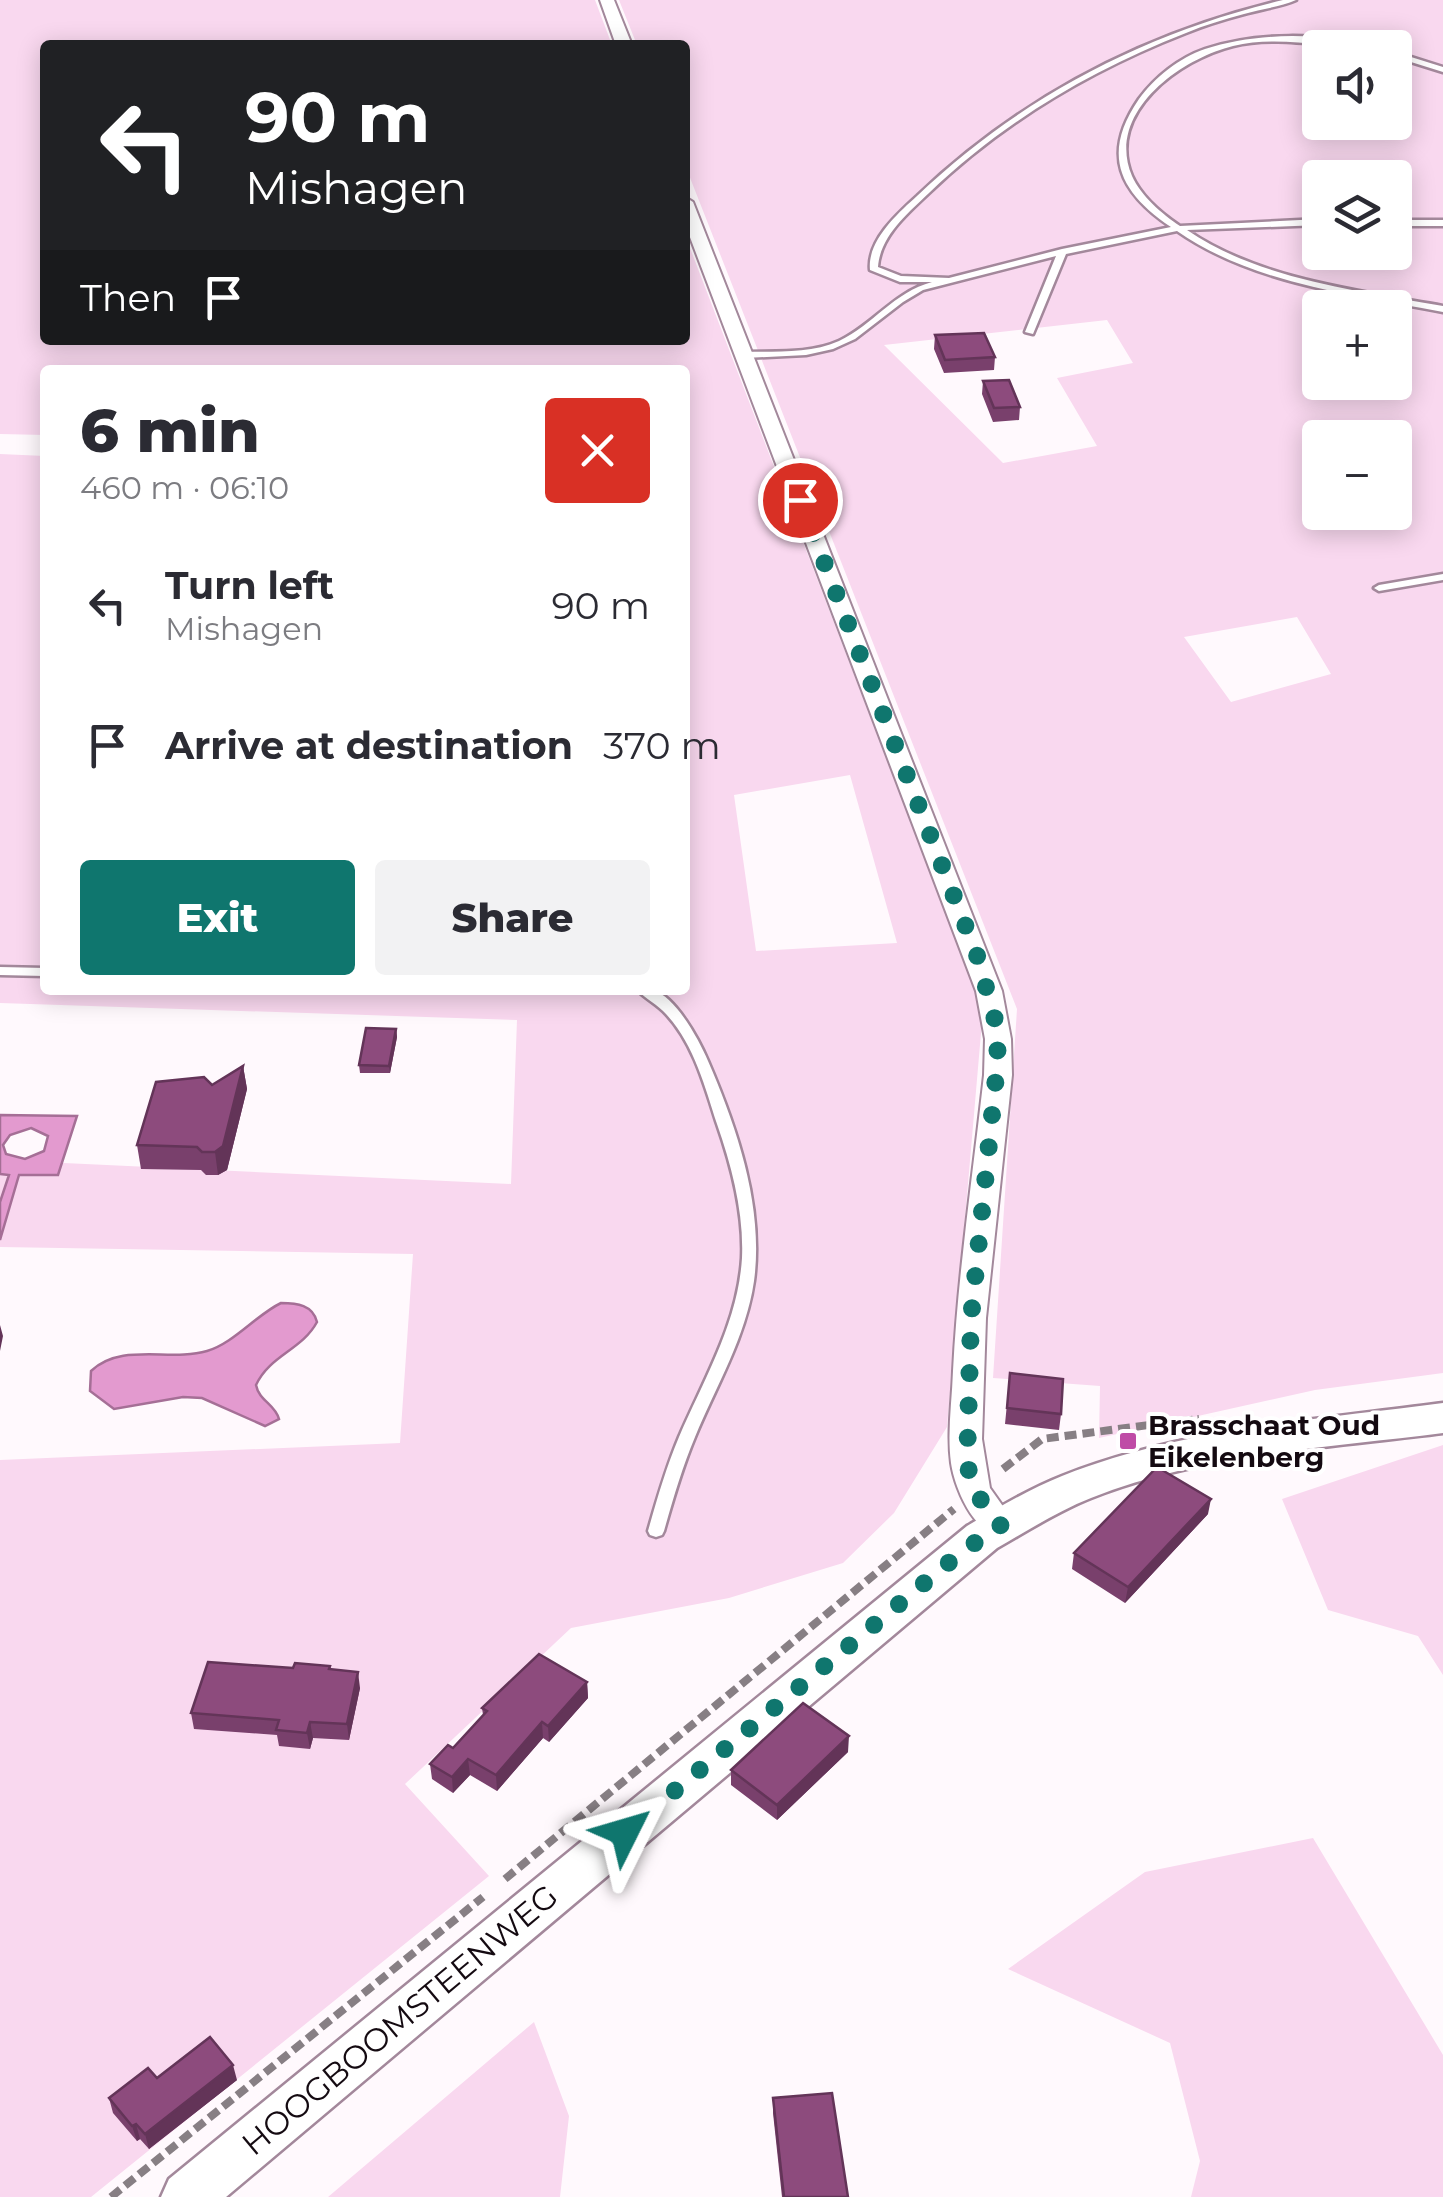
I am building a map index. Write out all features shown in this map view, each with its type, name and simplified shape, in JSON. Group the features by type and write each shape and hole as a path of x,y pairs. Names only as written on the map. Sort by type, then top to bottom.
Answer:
{"street":[{"path":"607,0 622,40"},
{"path":"690,215 978,958 995,1020 998,1075 968,1388 967,1464 988,1509"},
{"name":"HOOGBOOMSTEENWEG","path":"186,2197 964,1550 988,1509 1171,1459 1443,1418"}],"lane":[{"path":"946,280 900,279 873,268 873,260 876,250 908,210 983,140 1057,92 1150,47 1228,17 1292,0"},
{"path":"1302,39 1237,40 1190,58 1165,74 1143,96 1128,122 1122,144 1124,168 1136,190 1180,228 1226,254 1312,284 1443,309"},
{"path":"1412,60 1443,70"},
{"path":"1412,222 1443,223"},
{"path":"744,355 812,350 840,343 900,298 946,280 1062,252 1180,228 1302,223"},
{"path":"1030,332 1062,252"},
{"path":"1379,588 1443,577"},
{"path":"0,971 40,972"},
{"path":"656,995 665,1001 699,1054 738,1162 747,1214 749,1261 738,1314 678,1458 656,1531"}],"path":[{"path":"111,2197 988,1509"}],"shaded area":[{"path":"0,0 595,0 610,40 40,40 40,345 690,345 690,248 983,1010 947,1427 894,1513 843,1563 729,1598 571,1628 405,1784 489,1876 91,2197 0,2197 0,1460 400,1443 413,1254 0,1247 0,1160 511,1184 517,1020 0,1003 0,454 40,456 40,995 690,995 690,365 40,365 40,435 0,434","holes":["850,775 897,943 756,951 734,795"]},
{"path":"619,0 1443,0 1443,1373 1315,1390 1099,1438 1100,1386 993,1378 1017,1009 690,178 690,40 635,40","holes":["1107,320 1133,363 1057,378 1097,446 1003,463 884,345","1297,617 1331,674 1231,702 1184,637"]},
{"path":"0,1115 77,1116 58,1175 19,1175 0,1240 0,1202 9,1175 0,1174","holes":["31,1128 48,1136 44,1151 25,1159 6,1154 3,1145 10,1135"]},
{"path":"281,1303 308,1309 317,1322 311,1332 269,1366 256,1385 279,1419 265,1426 202,1398 183,1397 114,1409 90,1391 91,1371 103,1362 131,1355 207,1351"},
{"path":"1443,1445 1443,1675 1418,1636 1328,1610 1282,1499"},
{"path":"1313,1838 1443,2055 1443,2197 1191,2197 1200,2161 1170,2043 1008,1969 1145,1872"},
{"path":"534,2022 569,2116 560,2197 328,2197"}],"building":[{"path":"984,333 995,357 945,360 935,335"},
{"path":"1009,380 1020,407 994,408 983,381"},
{"path":"366,1028 396,1029 389,1066 359,1065"},
{"path":"243,1066 223,1146 215,1152 202,1152 197,1147 137,1145 156,1082 204,1077 212,1085"},
{"path":"1010,1373 1063,1379 1061,1414 1007,1408"},
{"path":"1157,1467 1211,1499 1128,1587 1074,1553"},
{"path":"539,1654 587,1682 548,1726 542,1722 496,1775 468,1759 452,1777 430,1764 448,1745 453,1748 487,1711 482,1708"},
{"path":"208,1662 293,1668 295,1663 358,1672 347,1724 310,1722 307,1733 276,1730 279,1720 191,1713"},
{"path":"803,1703 849,1736 777,1805 731,1770"},
{"path":"210,2037 233,2065 145,2134 136,2124 132,2126 109,2098 148,2068 157,2078"},
{"path":"832,2093 848,2197 784,2197 773,2098"}],"place":[{"name":"Brasschaat Oud Eikelenberg","path":"1128,1441"}],"route":[{"path":"625,1832 964,1550 1001,1526 975,1492 967,1464 966,1439 971,1318 998,1075 995,1020 978,958 800,500"}]}
